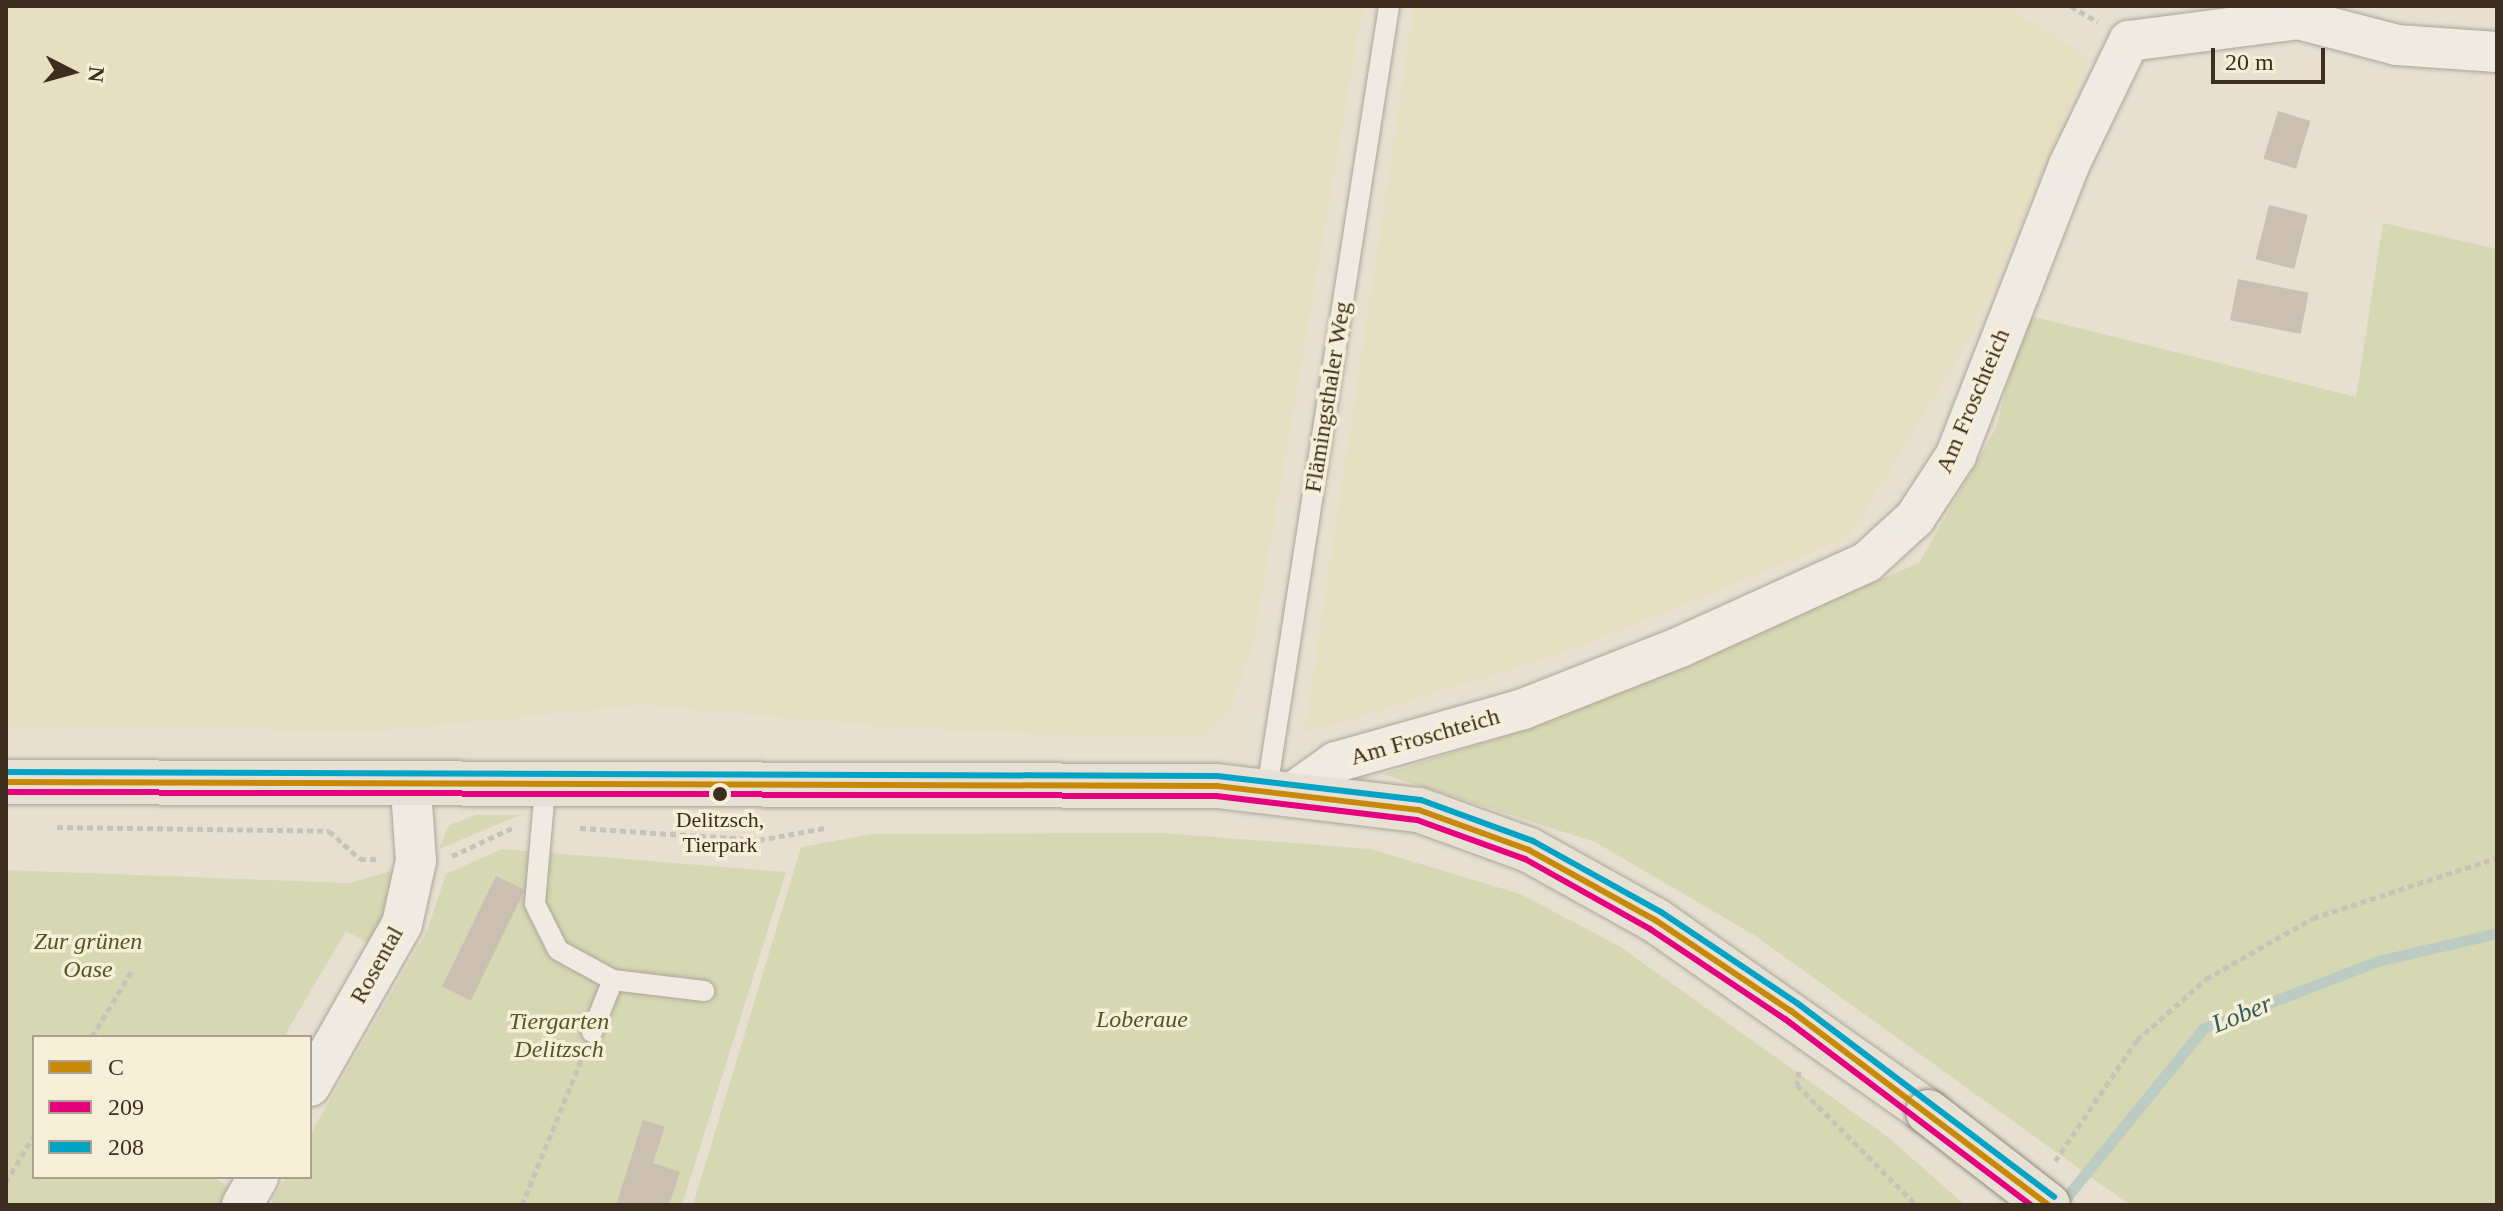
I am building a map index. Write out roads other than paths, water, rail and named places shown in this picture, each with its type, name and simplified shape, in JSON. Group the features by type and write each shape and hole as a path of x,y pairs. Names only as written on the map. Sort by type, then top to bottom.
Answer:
{"main road":[{"path":"6,782 411,789 543,806 1281,790 1419,810 1529,850 1655,920 1928,1112 2048,1188"}],"street":[{"name":"Am Froschteich","path":"1281,790 1336,762 1523,709 1867,562 1915,518 1956,455 2069,165 2129,41 2299,12 2397,45 2497,52"},
{"name":"Rosental","path":"312,1082 402,924 416,861 411,789"},
{"path":"242,1205 257,1179"}],"lane":[{"name":"Flämingsthaler Weg","path":"1281,790 1389,6"},
{"path":"543,806 535,904 558,950 613,980 704,991"},
{"path":"592,1032 613,980"}],"waterway":[{"name":"Lober","path":"2060,1205 2204,1028 2378,961 2497,933"}],"place":[{"name":"Delitzsch, Tierpark","path":"720,794"}],"park label":[{"name":"Zur grünen Oase","path":"88,956"},
{"name":"Loberaue","path":"1142,1020"},
{"name":"Tiergarten Delitzsch","path":"559,1036"}]}
